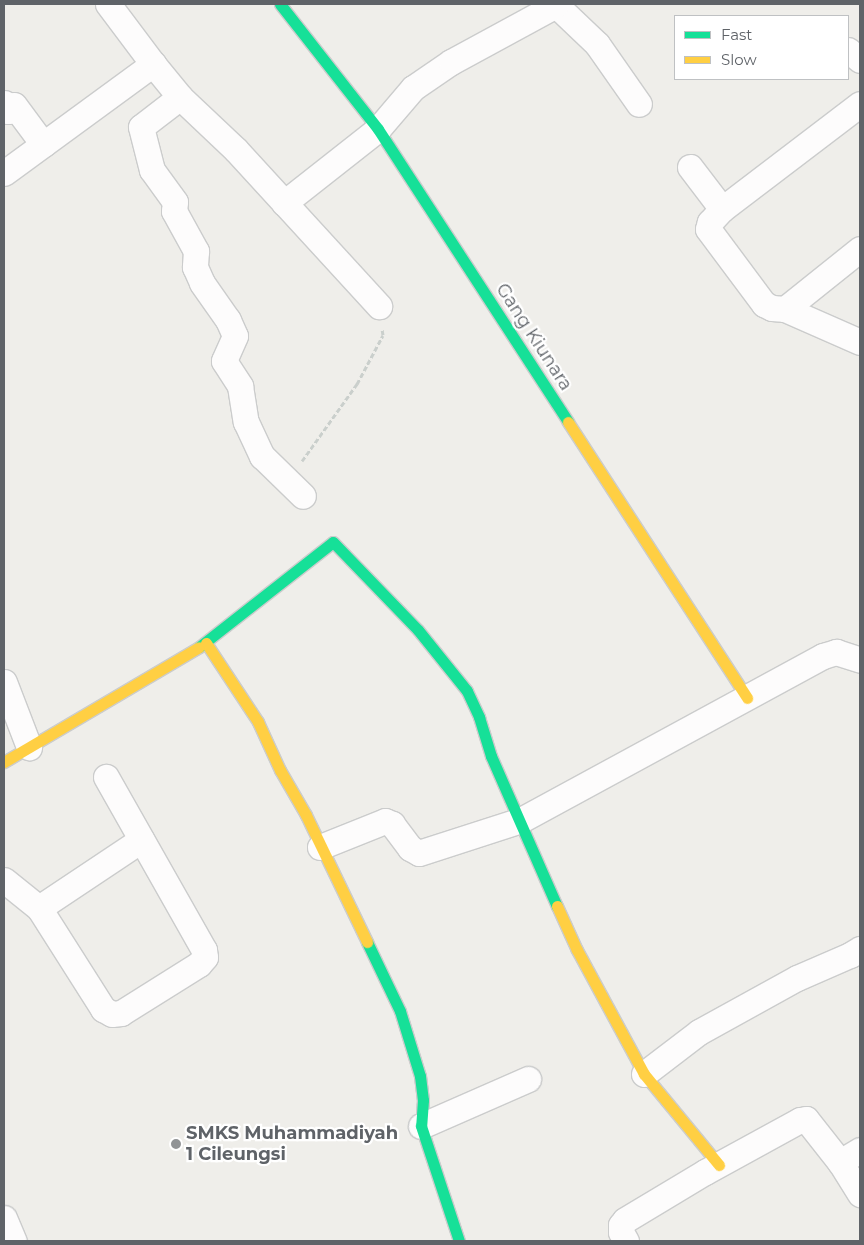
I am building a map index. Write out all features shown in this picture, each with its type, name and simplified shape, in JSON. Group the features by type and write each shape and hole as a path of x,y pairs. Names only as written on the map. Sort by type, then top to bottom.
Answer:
{"street":[{"path":"108,4 180,97 236,150 379,306"},
{"name":"Gang Kiunara","path":"280,4 378,129 747,698"},
{"path":"284,203 378,129 413,88 451,62 556,5 598,44 639,104"},
{"path":"849,51 860,60"},
{"path":"4,173 153,64"},
{"path":"180,97 141,127 152,170 176,202 174,212 196,252 195,267 202,283 228,320 235,336 224,361 240,386 246,422 262,456 303,496"},
{"path":"4,103 8,111 14,105 43,144"},
{"path":"860,104 722,209 710,222 708,229 764,304 772,308 785,309 860,342"},
{"path":"690,167 722,209"},
{"path":"785,309 860,249"},
{"path":"4,762 206,643 333,542 418,630 467,691 479,717 491,756 574,943 644,1074 719,1165"},
{"path":"206,643 258,722 280,770 306,815 400,1011 420,1076 423,1100 421,1126 460,1241"},
{"path":"320,847 385,821 392,824 410,848 418,854 521,820 823,656 836,652 860,660"},
{"path":"4,682 29,748"},
{"path":"4,880 39,908 103,1009 112,1014 121,1013 199,964 204,957 204,950 106,777"},
{"path":"39,908 141,840"},
{"path":"644,1074 699,1032 797,978 860,949"},
{"path":"421,1126 528,1079"},
{"path":"626,1241 621,1232 621,1225 624,1220 800,1120 806,1119 850,1156 860,1194"},
{"path":"4,1218 14,1241"}],"path":[{"path":"303,496 299,479 302,462 357,384 383,335 379,306"}],"traffic: fast":[{"path":"280,4 378,129 568,422"},
{"path":"199,647 333,542 418,630 467,691 479,717 491,756 557,906"},
{"path":"367,942 400,1011 420,1076 423,1100 421,1126 459,1241"}],"traffic: slow":[{"path":"568,422 747,698"},
{"path":"206,643 258,722 280,770 306,815 367,942"},
{"path":"4,762 199,647"},
{"path":"557,906 577,950 644,1074 719,1165"}],"place":[{"name":"SMKS Muhammadiyah 1 Cileungsi","path":"176,1144"}]}
